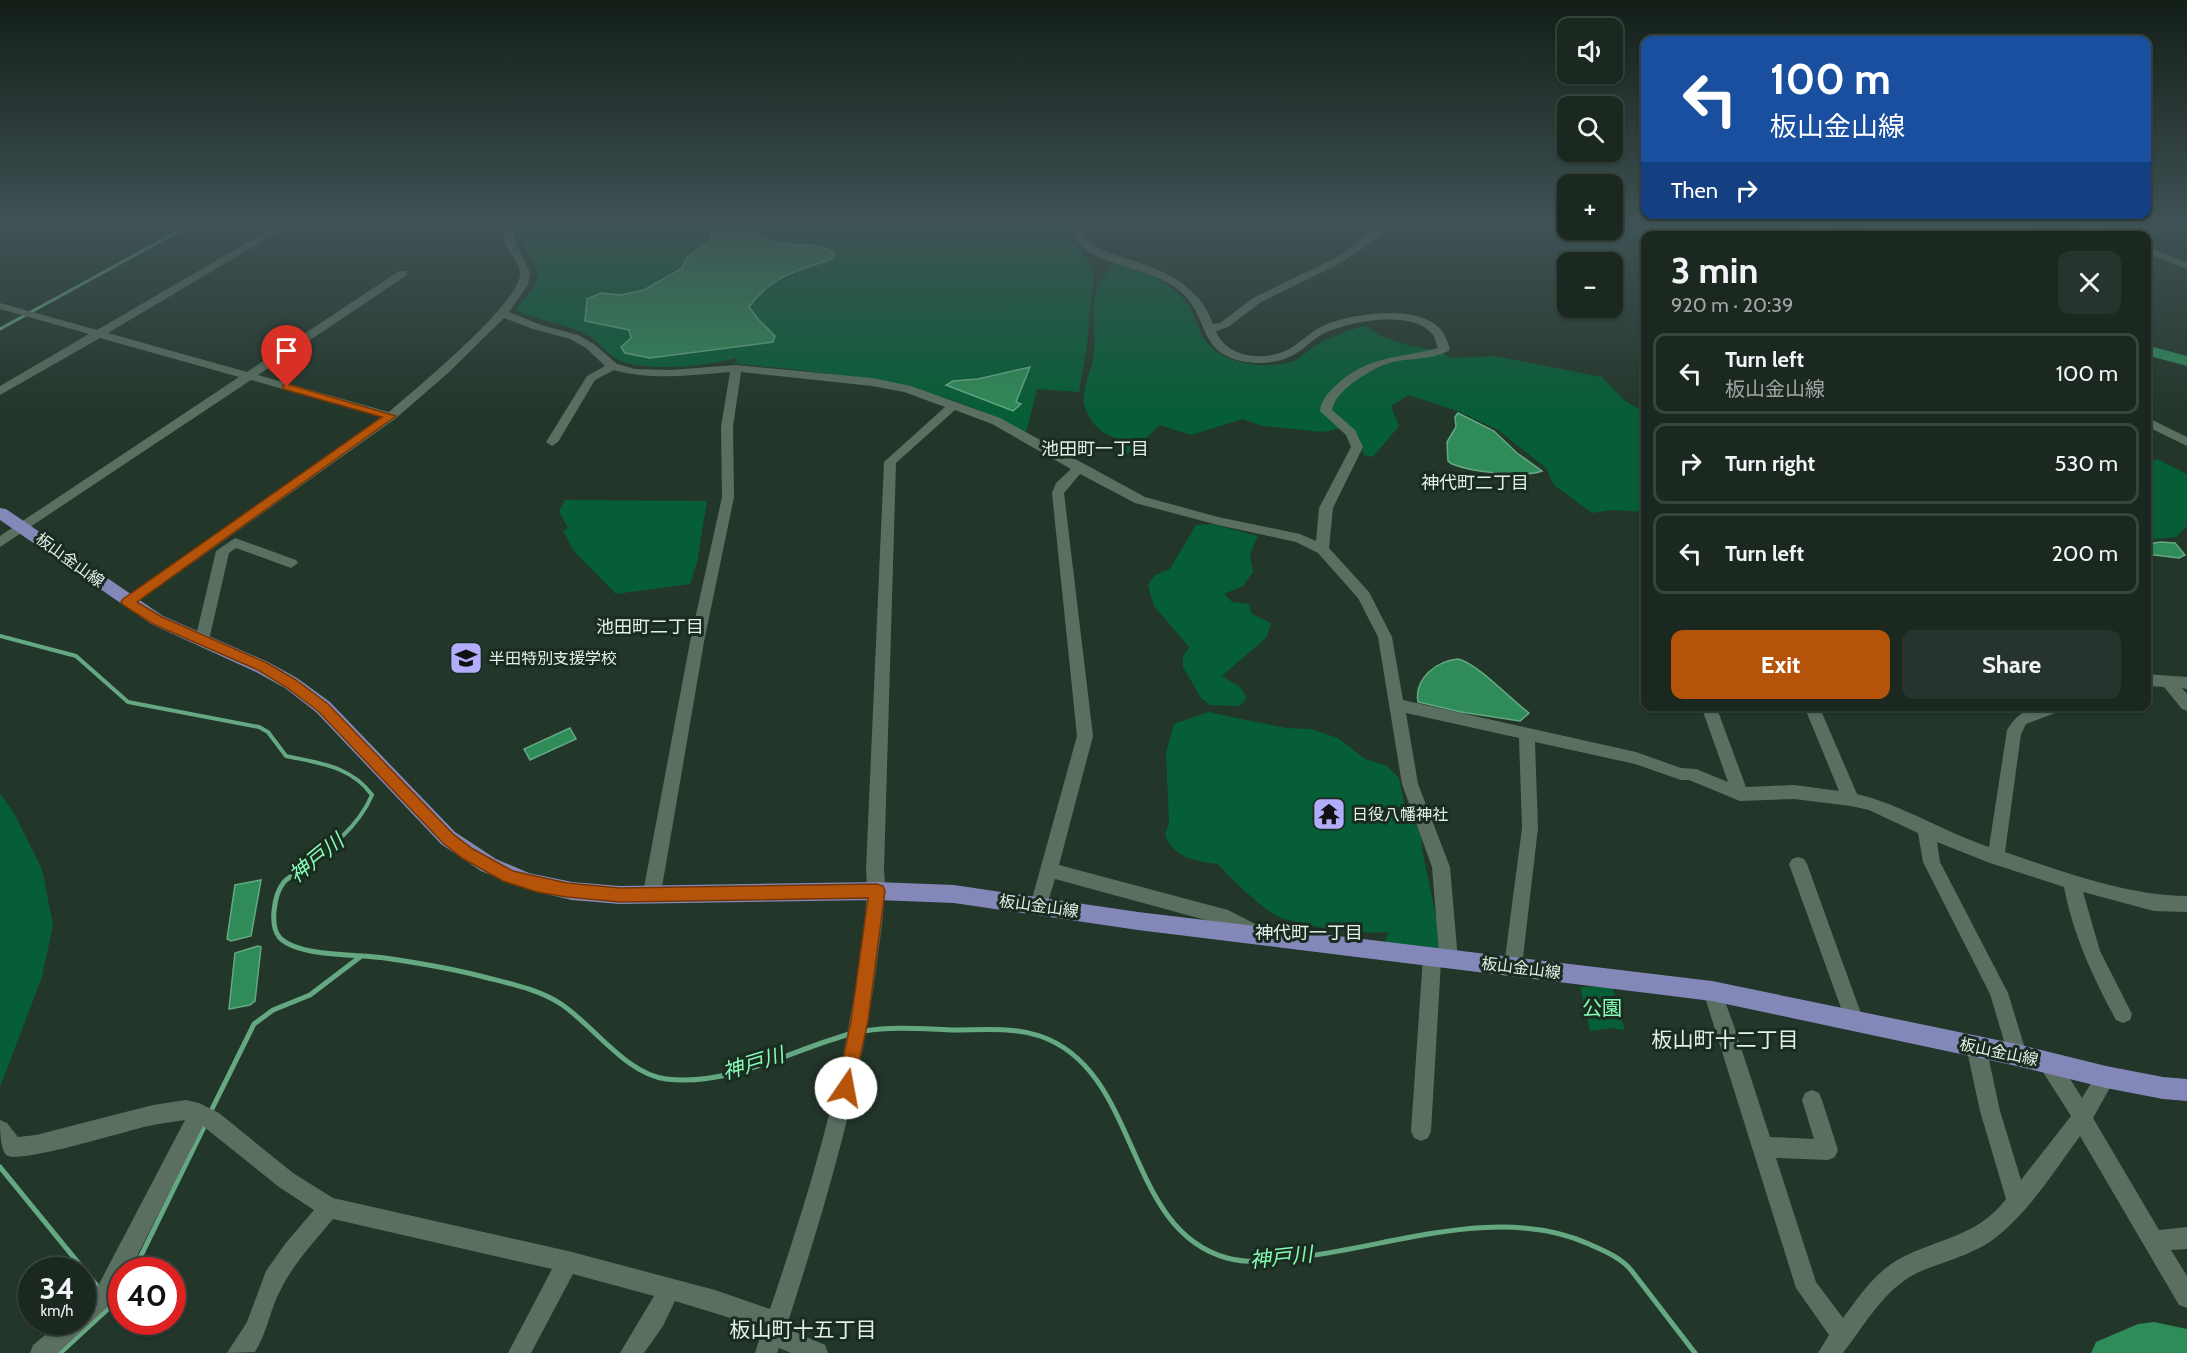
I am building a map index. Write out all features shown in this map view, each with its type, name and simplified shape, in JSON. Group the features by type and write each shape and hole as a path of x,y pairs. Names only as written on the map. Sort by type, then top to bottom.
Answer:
{"main road":[{"name":"板山金山線","path":"0,513 23,526 127,602 157,621 262,667 291,683 323,707 435,825 467,854 509,876 537,885 583,893 620,895 877,891 954,894 1138,921 1712,991 1854,1019 2106,1077 2163,1088 2187,1090"}],"street":[{"path":"0,391 174,289"},
{"path":"0,542 379,289"},
{"path":"127,602 390,416 428,386 502,313 521,289"},
{"path":"1183,289 1197,302 1222,351 1253,359 1285,356 1299,349 1321,331 1365,318 1382,316 1418,320 1434,330 1443,343 1444,349 1440,351 1384,359 1367,366 1337,391 1326,405 1326,411 1351,433 1357,447 1326,508 1322,548"},
{"path":"1209,329 1224,325 1257,300 1279,289"},
{"path":"0,306 390,416"},
{"path":"502,313 583,341 613,366 649,374 729,368 872,382 907,389 996,422 1140,500 1218,521 1300,538 1322,548 1352,580 1374,612 1385,637 1410,784 1426,820 1440,865 1441,958 1421,1131"},
{"path":"552,442 591,378 613,366"},
{"path":"652,893 697,642 728,497 729,368"},
{"path":"772,1336 809,1224 836,1131 860,1021 877,891 875,869 890,462 954,405"},
{"path":"2151,424 2187,442"},
{"path":"1039,906 1085,736 1058,493 1060,486 1078,468"},
{"path":"202,640 223,551 235,543 291,563"},
{"path":"2151,680 2187,683"},
{"path":"2169,682 2187,705"},
{"path":"1398,705 1636,758 1681,774 1690,774 1740,794 1794,792 1872,804 1996,858 2072,882 2154,903 2187,904"},
{"path":"1710,711 1740,794"},
{"path":"1813,711 1851,799"},
{"path":"1996,858 2013,734 2021,720 2045,711"},
{"path":"1513,966 1530,828 1527,735"},
{"path":"1926,829 1932,862 1999,993 2017,1055"},
{"path":"1798,864 1854,1019"},
{"path":"1049,870 1139,896 1228,918 1257,934"},
{"path":"2072,882 2076,911 2082,931 2098,970 2123,1014"},
{"path":"1712,991 1807,1288 1842,1335"},
{"path":"1976,1046 1990,1111 2017,1201"},
{"path":"2048,1062 2187,1297"},
{"path":"1829,1353 1882,1285 1908,1266 1964,1245 1987,1231 2010,1211 2082,1116 2106,1077"},
{"path":"1763,1147 1828,1150 1812,1100"},
{"path":"0,1130 13,1148 36,1145 153,1115 186,1110 206,1117 286,1180 329,1208 568,1262 715,1301 772,1336 817,1353"},
{"path":"96,1303 107,1292 206,1117"},
{"path":"238,1353 252,1339 259,1326 266,1298 282,1266 329,1208"},
{"path":"2154,1240 2187,1238"},
{"path":"519,1353 568,1262"},
{"path":"631,1353 655,1318 669,1290"},
{"path":"41,1353 62,1335"}],"green space":[{"path":"532,289 1092,289 1087,346 1079,392 1037,389 1026,433 955,401 883,382 810,371 732,363 738,361 736,358 709,364 674,367 656,367 625,362 614,357 582,332 516,310"},
{"path":"1097,289 1173,289 1187,303 1202,336 1212,348 1233,360 1246,363 1271,365 1294,361 1328,339 1364,326 1381,336 1410,346 1440,351 1450,358 1494,356 1602,377 1624,400 1641,411 1641,512 1612,510 1592,513 1554,485 1546,468 1498,430 1460,412 1409,395 1391,406 1399,426 1373,457 1364,455 1360,440 1348,427 1323,432 1262,426 1243,419 1191,435 1160,425 1126,455 1122,440 1104,433 1095,425 1085,408 1085,388 1094,353 1095,297"},
{"path":"2157,459 2187,474 2187,526 2176,537 2151,540 2151,461"},
{"path":"565,500 707,501 697,563 690,584 616,594 574,551 563,531 568,528 559,511"},
{"path":"1212,524 1258,536 1250,554 1253,572 1243,586 1224,594 1232,602 1249,604 1252,614 1271,623 1267,637 1222,676 1240,687 1247,698 1239,706 1210,705 1201,698 1183,667 1183,657 1189,647 1154,606 1148,585 1155,575 1170,569 1196,525"},
{"path":"1208,712 1286,728 1310,729 1338,738 1365,759 1387,766 1399,778 1406,814 1421,832 1422,849 1438,926 1439,955 1382,950 1389,932 1335,930 1282,918 1239,886 1218,864 1194,860 1174,849 1165,835 1169,823 1166,753 1174,724"},
{"path":"0,793 15,815 42,869 53,925 42,977 0,1087"},
{"name":"公園","path":"1612,986 1625,1030 1611,1028 1590,1031 1580,987"}],"shaded area":[{"path":"765,289 749,307 775,336 773,342 650,358 625,353 621,347 631,338 629,330 585,321 587,299 601,293 621,295 644,290"},
{"path":"1030,367 1016,402 1021,404 1013,411 946,385 953,381 978,379"},
{"path":"1458,413 1494,431 1517,453 1542,471 1523,474 1497,473 1452,464 1448,461 1447,442 1456,427 1455,417"},
{"path":"2151,543 2175,543 2185,555 2179,558 2151,554"},
{"path":"1458,659 1484,674 1529,713 1520,721 1461,712 1418,702 1418,693 1423,678 1442,663"},
{"path":"570,728 576,739 530,760 524,749"},
{"path":"261,880 251,936 231,941 227,939 235,885"},
{"path":"261,947 255,1001 250,1005 229,1009 235,953"}],"waterway":[{"path":"0,329 73,289"},
{"path":"2151,351 2187,361"},
{"name":"神戸川","path":"0,636 76,656 128,702 259,727 268,732 286,756 334,767 364,785 372,795 358,819 340,839 296,873"},
{"name":"神戸川","path":"298,871 281,887 274,910 277,933 289,944 314,952 385,958 437,966 535,991 561,1004 624,1059 651,1075 666,1079 713,1078 760,1066 850,1034"},
{"path":"210,1113 254,1024 273,1010 310,995 360,957"},
{"name":"神戸川","path":"864,1031 898,1028 1019,1031 1040,1036 1073,1054 1098,1082 1117,1114 1149,1185 1168,1216 1193,1242 1227,1258 1247,1261 1277,1260 1485,1227 1520,1228 1555,1233 1589,1244 1627,1265 1695,1353"},
{"path":"140,1257 206,1123"},
{"path":"0,1167 98,1287 101,1287"},
{"path":"60,1353 108,1309"},
{"name":"神戸川","path":"2107,1353 2146,1338 2163,1339 2187,1345"}],"place":[{"name":"半田特別支援学校","path":"466,658"},
{"name":"日役八幡神社","path":"1329,814"}],"district":[{"name":"池田町一丁目","path":"1095,449"},
{"name":"神代町二丁目","path":"1475,483"},
{"name":"池田町二丁目","path":"650,627"},
{"name":"神代町一丁目","path":"1309,933"},
{"name":"板山町十二丁目","path":"1725,1039"},
{"name":"板山町十五丁目","path":"803,1329"}],"route":[{"path":"287,387 390,416 127,602 157,621 262,667 291,683 323,707 448,838 467,854 509,876 537,885 583,893 620,895 877,891 860,1021 846,1088"}]}
